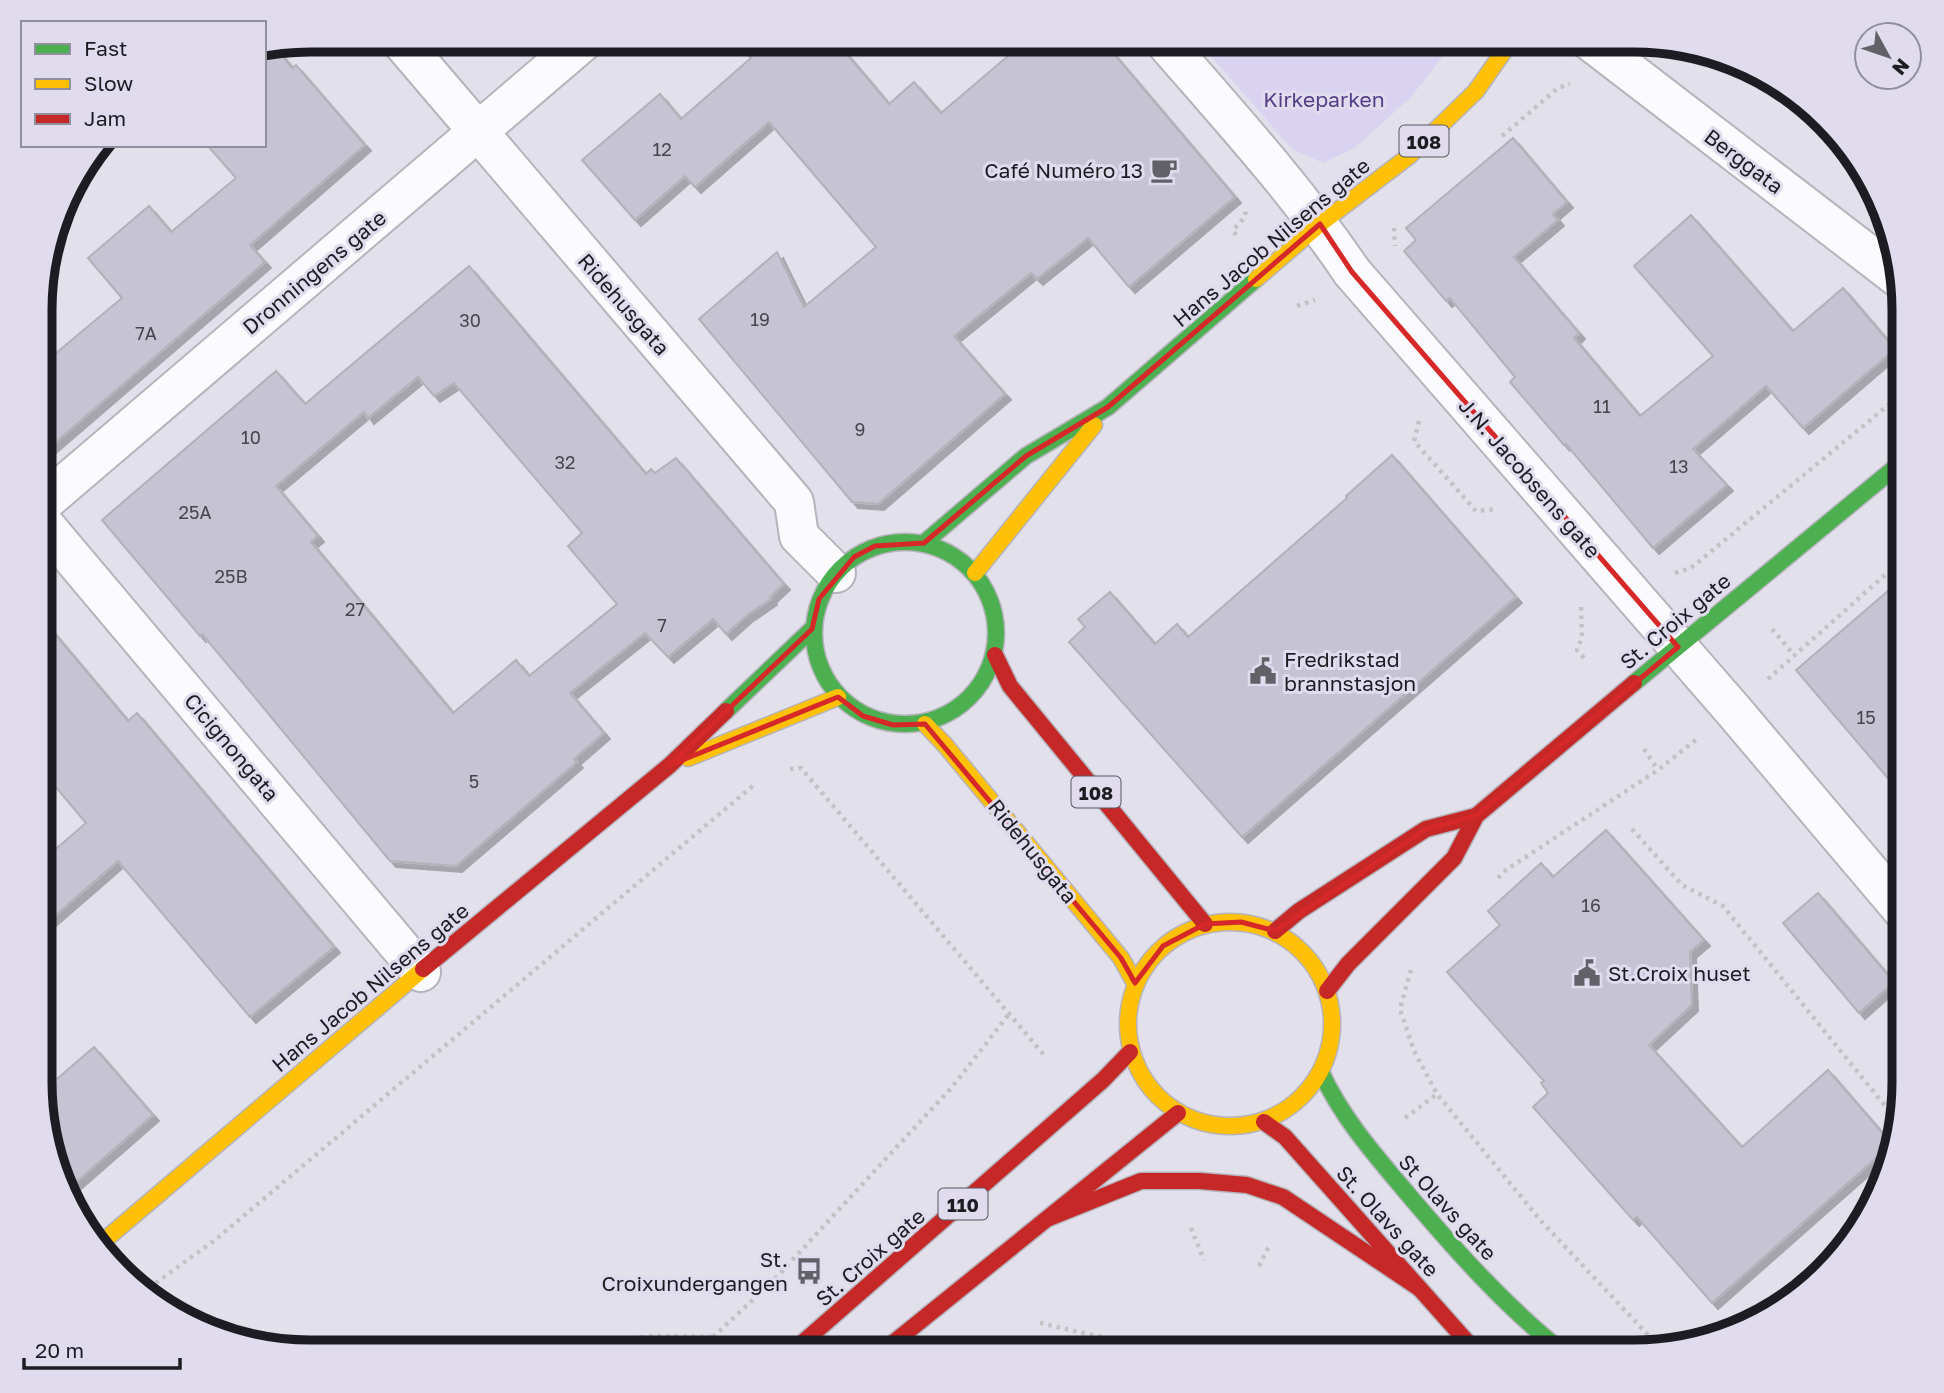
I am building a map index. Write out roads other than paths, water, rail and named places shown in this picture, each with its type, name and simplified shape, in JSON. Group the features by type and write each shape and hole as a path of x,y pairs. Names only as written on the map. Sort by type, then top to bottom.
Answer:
{"main road":[{"name":"Hans Jacob Nilsens gate","path":"924,543 1026,456 1108,407 1320,224 1409,156 1476,91 1503,52"},
{"name":"Hans Jacob Nilsens gate","path":"975,573 1108,407"},
{"name":"St. Croix gate","path":"1327,991 1348,964 1454,858 1476,816 1892,470"},
{"name":"108","path":"900,541 924,543 952,554 975,573 995,612 995,655 985,679 970,699 949,715 925,724 893,725 863,716 838,697 819,666 812,629 819,599 835,573 853,557 875,546 900,541"},
{"name":"Hans Jacob Nilsens gate","path":"106,1239 670,765 812,629"},
{"name":"108","path":"995,655 1010,686 1205,924"},
{"name":"Hans Jacob Nilsens gate","path":"670,765 838,697"},
{"name":"Ridehusgata","path":"925,724 945,744 1121,958 1135,984"},
{"name":"St. Croix gate","path":"1275,931 1299,911 1426,829 1476,816"},
{"path":"1241,922 1275,931 1307,956 1327,991 1332,1032 1321,1072 1297,1102 1264,1122 1220,1126 1178,1113 1148,1087 1130,1052 1127,1017 1135,984 1163,946 1205,924 1241,922"},
{"name":"St. Croix gate","path":"806,1340 1102,1080 1130,1052"},
{"name":"St Olavs gate","path":"1321,1072 1329,1092 1360,1137 1436,1228 1533,1330 1546,1340"},
{"path":"897,1340 1178,1113"},
{"name":"St. Olavs gate","path":"1264,1122 1285,1137 1465,1340"},
{"path":"1049,1218 1142,1181 1200,1181 1247,1185 1283,1197 1419,1288"}],"street":[{"name":"Ridehusgata","path":"410,52 794,502 799,536 835,573"},
{"name":"Dronningens gate","path":"52,495 571,52"},
{"name":"J.N. Jacobsens gate","path":"1174,52 1320,224 1352,272 1733,710 1892,898"},
{"name":"Berggata","path":"1604,52 1888,271"},
{"name":"Cicignongata","path":"52,534 421,972"}],"place":[{"name":"Café Numéro 13","path":"1164,170"},
{"name":"Fredrikstad brannstasjon","path":"1263,671"},
{"name":"St.Croix huset","path":"1587,973"},
{"name":"St. Croixundergangen","path":"809,1271"}],"park label":[{"name":"Kirkeparken","path":"1324,99"}]}
